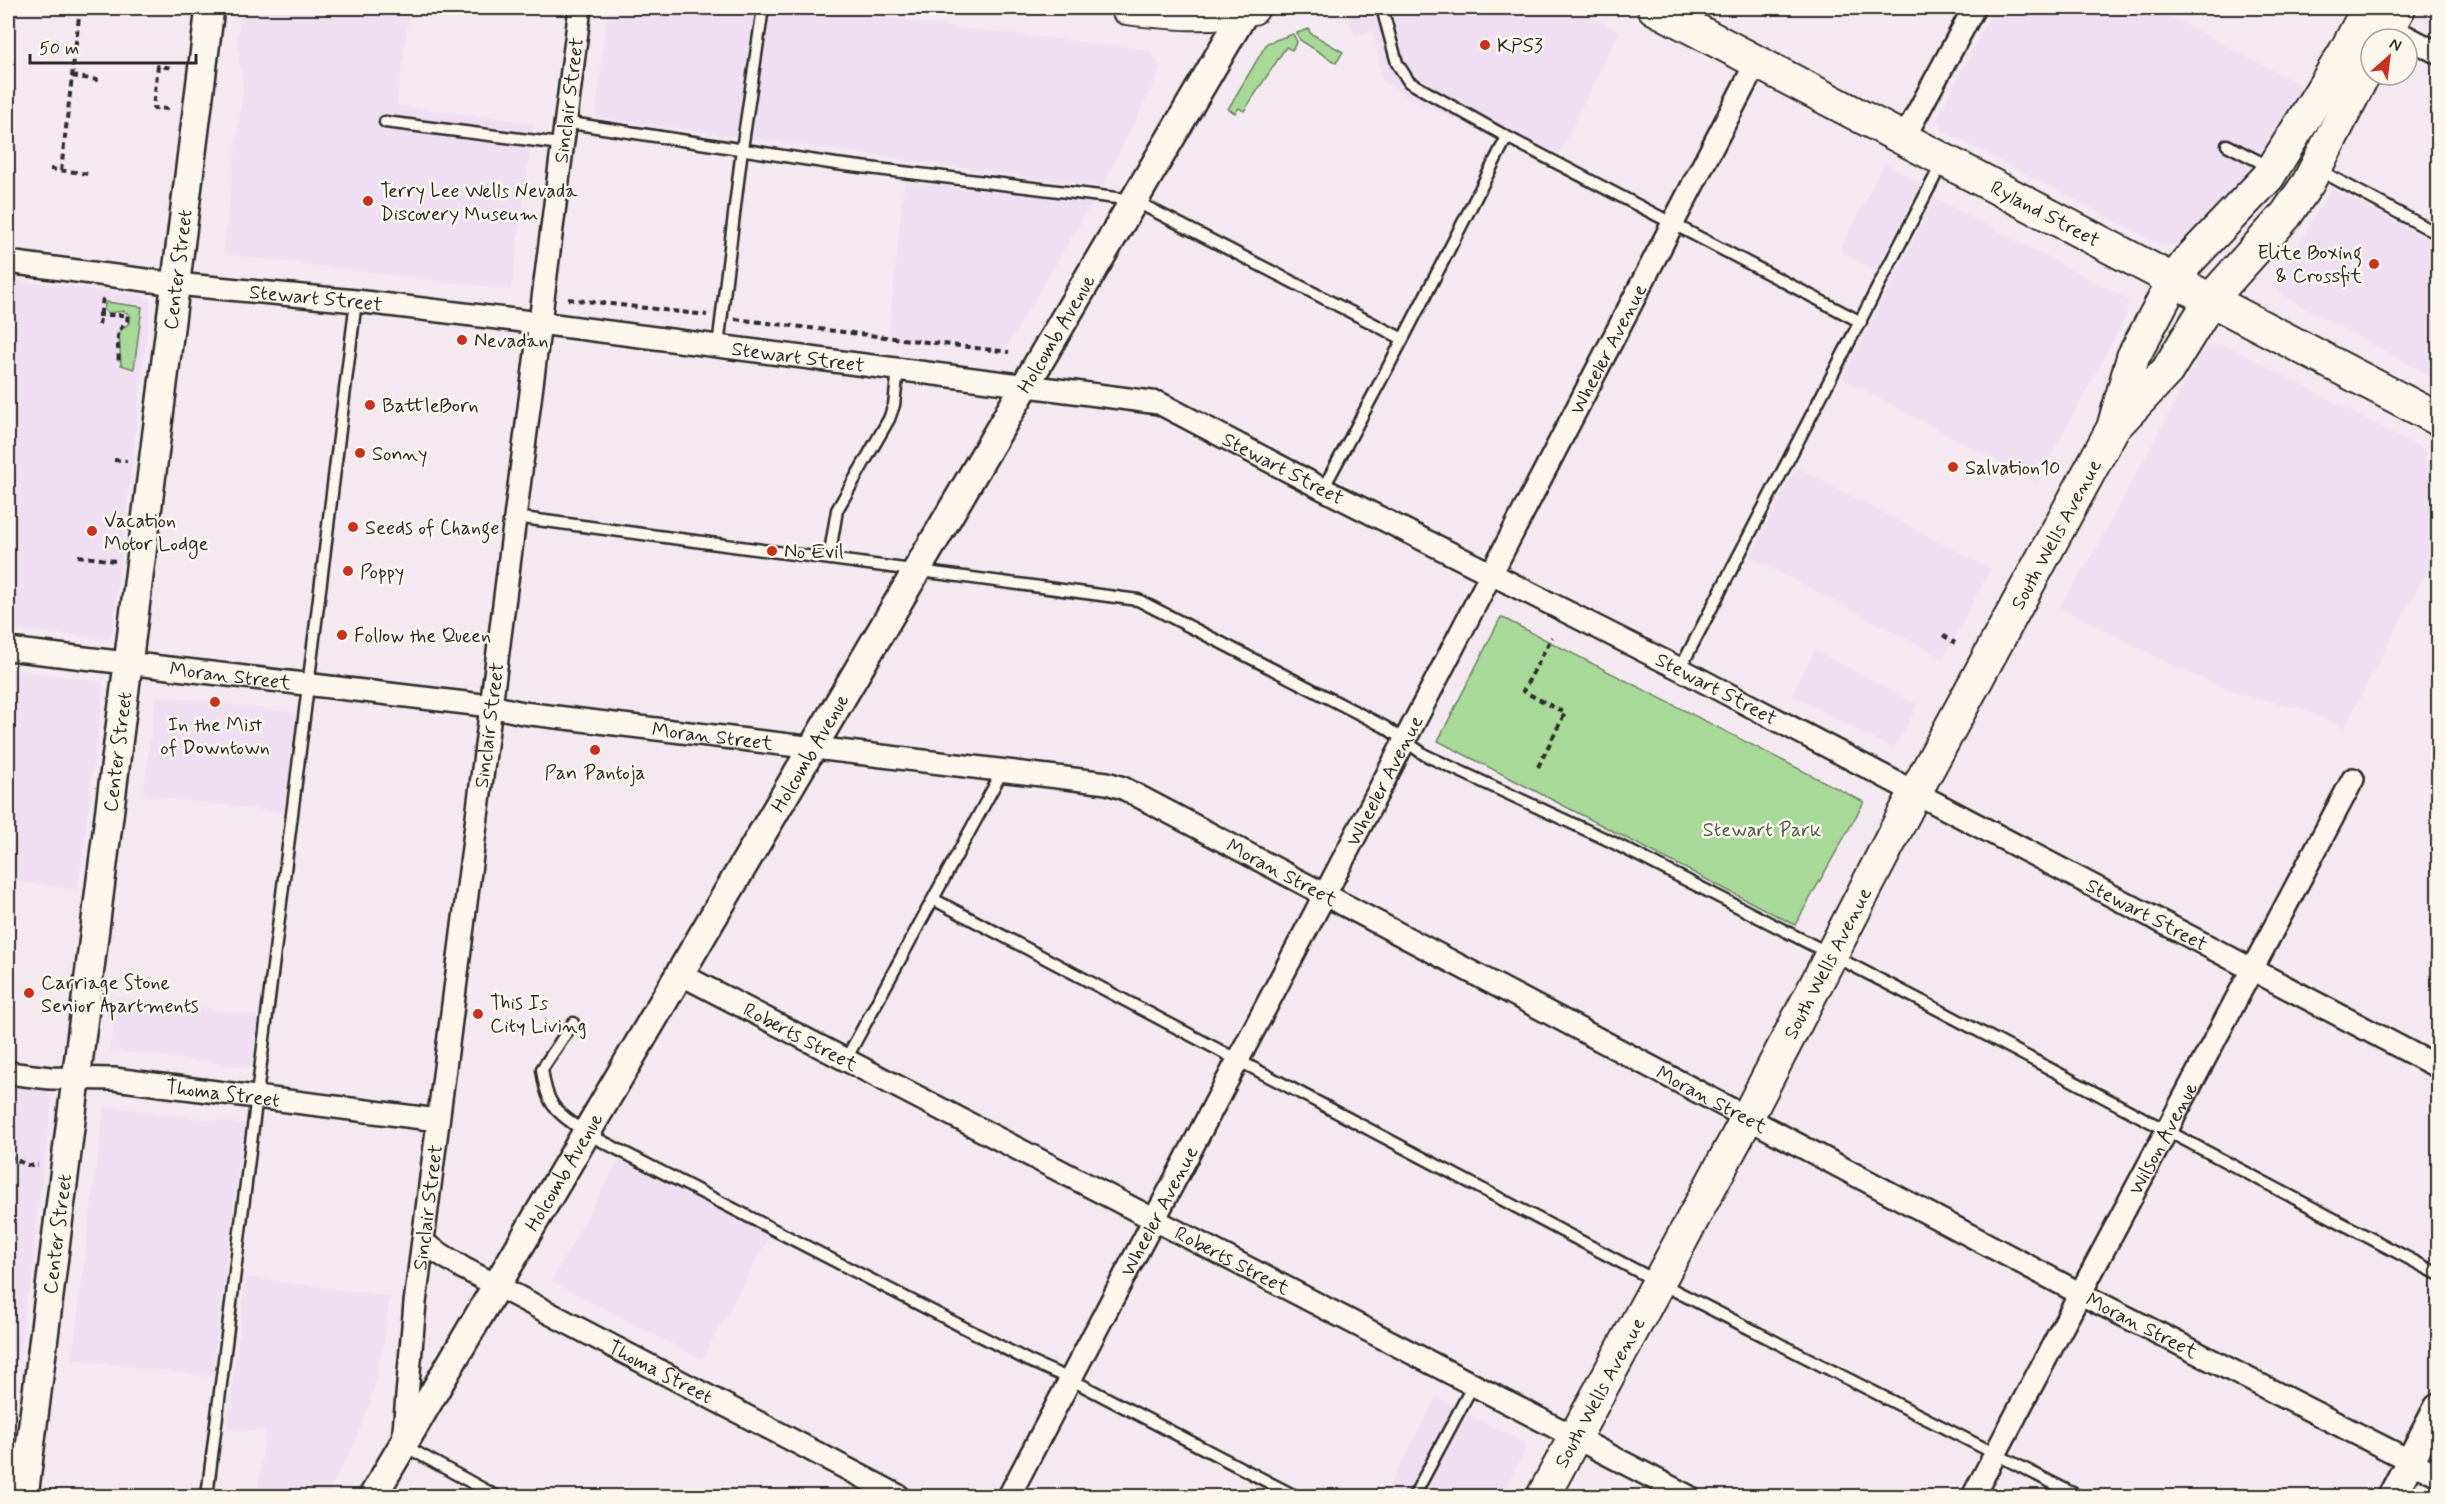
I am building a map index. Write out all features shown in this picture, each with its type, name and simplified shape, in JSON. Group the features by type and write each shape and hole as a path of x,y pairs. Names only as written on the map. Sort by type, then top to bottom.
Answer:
{"main road":[{"path":"1127,8 1199,14 1248,8"},
{"name":"Ryland Street","path":"1654,8 2439,419"},
{"name":"South Wells Avenue","path":"1543,1497 1747,1118 1915,793 2113,428 2133,357 2174,280 2189,260 2240,209 2273,169 2345,52 2385,18"},
{"name":"South Wells Avenue","path":"2113,428 2167,371 2211,299 2286,215 2308,183 2359,84"}],"street":[{"name":"Center Street","path":"24,1497 210,8"},
{"name":"Sinclair Street","path":"403,1445 410,1352 438,1120 580,8"},
{"name":"Holcomb Avenue","path":"373,1497 1133,200 1248,8"},
{"path":"1904,138 1974,8"},
{"path":"2385,18 2439,53"},
{"name":"Wheeler Avenue","path":"1009,1497 1757,61"},
{"name":"Stewart Street","path":"8,262 176,284 356,301 539,323 1159,403 1323,489 1680,669 2251,971 2439,1067"},
{"name":"Moran Street","path":"8,649 491,706 514,712 768,744 813,747 1003,770 1107,783 1123,788 2079,1293 2439,1475"},
{"name":"Wilson Avenue","path":"1973,1497 2353,779"},
{"name":"Roberts Street","path":"680,974 845,1062 1688,1497"},
{"name":"Thoma Street","path":"8,1073 50,1078 114,1078 438,1120"},
{"name":"Thoma Street","path":"423,1242 496,1285 899,1497"},
{"path":"2392,1497 2439,1408"}],"lane":[{"path":"718,346 742,149 763,8"},
{"path":"1382,8 1397,63 1409,82 1507,137 1861,322"},
{"path":"385,122 561,144"},
{"path":"564,122 836,164 1133,200 1403,339"},
{"path":"1323,489 1507,137"},
{"path":"2227,146 2273,169"},
{"path":"1680,669 1944,159"},
{"path":"2316,168 2439,234"},
{"path":"207,1497 356,301"},
{"path":"829,558 837,510 889,419 894,405 898,369"},
{"path":"515,517 1138,600 1405,740 1425,755 1612,842 2166,1129 2439,1274"},
{"path":"845,1062 1003,770"},
{"path":"933,899 1660,1282 2078,1497"},
{"path":"573,1023 542,1069 544,1088 554,1109 586,1133 1029,1361 1070,1379 1295,1497"},
{"path":"1414,1497 1473,1385"},
{"path":"403,1445 496,1497"}],"path":[{"path":"60,171 80,8"},
{"path":"168,109 153,108 158,66 173,68"},
{"path":"72,76 103,81"},
{"path":"8,164 15,165"},
{"path":"50,169 90,174"},
{"path":"99,326 99,315 104,298"},
{"path":"568,299 1009,352"},
{"path":"99,315 128,315 127,321 120,327 117,336 118,365"},
{"path":"114,460 127,461"},
{"path":"78,556 115,561"},
{"path":"1943,635 1955,643"},
{"path":"1538,767 1565,713 1523,692 1552,637"},
{"path":"8,1156 27,1165 38,1165"}],"shaded area":[{"path":"241,8 410,8 397,105 534,123 511,290 223,254 243,88 237,41"},
{"path":"608,8 824,8 935,25 1150,50 1160,65 1158,75 1102,187 595,117"},
{"path":"1374,8 1572,8 1620,31 1559,154 1495,123 1488,136 1412,99 1382,81 1373,31 1354,36 1348,15"},
{"path":"1994,8 2154,8 2305,87 2268,160 2197,231 2165,247 1943,131 1938,123 1938,116"},
{"path":"1884,163 1921,183 1876,271 1839,251"},
{"path":"904,182 1093,202 1002,354 888,339"},
{"path":"2331,188 2438,244 2438,380 2281,295 2276,285 2280,275"},
{"path":"1935,198 2122,296 2128,302 2126,317 2037,482 1842,379"},
{"path":"8,279 144,296 151,300 112,635 107,639 8,629"},
{"path":"2221,345 2232,348 2425,450 2426,460 2438,467 2438,550 2344,728 2299,708 2241,695 2177,668 2059,607 2096,549 2200,354 2208,346"},
{"path":"1796,467 1991,569 1943,658 1750,557"},
{"path":"1815,650 1918,705 1896,745 1891,748 1791,695"},
{"path":"8,669 100,681 104,685 78,890 8,880"},
{"path":"156,695 297,713 284,813 143,795"},
{"path":"117,997 258,1016 252,1068 110,1050"},
{"path":"8,1082 41,1086 52,1094 52,1103 33,1251 35,1256 31,1287 27,1295 8,1439"},
{"path":"104,1106 244,1124 212,1377 72,1359"},
{"path":"619,1159 770,1236 702,1360 551,1281"},
{"path":"246,1277 390,1296 384,1342 370,1404 351,1451 326,1496 257,1496 265,1432 227,1429"},
{"path":"1436,1397 1528,1445 1501,1496 1384,1496"}],"green space":[{"path":"1309,29 1310,33 1343,52 1336,63 1300,40 1297,33"},
{"path":"1293,34 1297,42 1292,50 1286,47 1244,111 1239,108 1235,113 1228,109 1267,43"},
{"path":"106,302 142,307 134,369 121,365 119,332 130,322 131,316 124,311 107,313 104,309"},
{"name":"Stewart Park","path":"1501,617 1864,802 1795,925 1438,741"}],"place":[{"name":"KPS3","path":"1485,45"},
{"name":"Terry Lee Wells Nevada Discovery Museum","path":"368,201"},
{"name":"Elite Boxing & Crossfit","path":"2374,264"},
{"name":"Nevadan","path":"462,340"},
{"name":"BattleBorn","path":"370,405"},
{"name":"Sonny","path":"360,453"},
{"name":"Salvation10","path":"1953,467"},
{"name":"Seeds of Change","path":"353,527"},
{"name":"Vacation Motor Lodge","path":"92,531"},
{"name":"No Evil","path":"772,551"},
{"name":"Poppy","path":"348,571"},
{"name":"Follow the Queen","path":"342,635"},
{"name":"In the Mist of Downtown","path":"215,702"},
{"name":"Pan Pantoja","path":"595,750"},
{"name":"Carriage Stone Senior Apartments","path":"29,993"},
{"name":"This Is City Living","path":"478,1014"}]}
